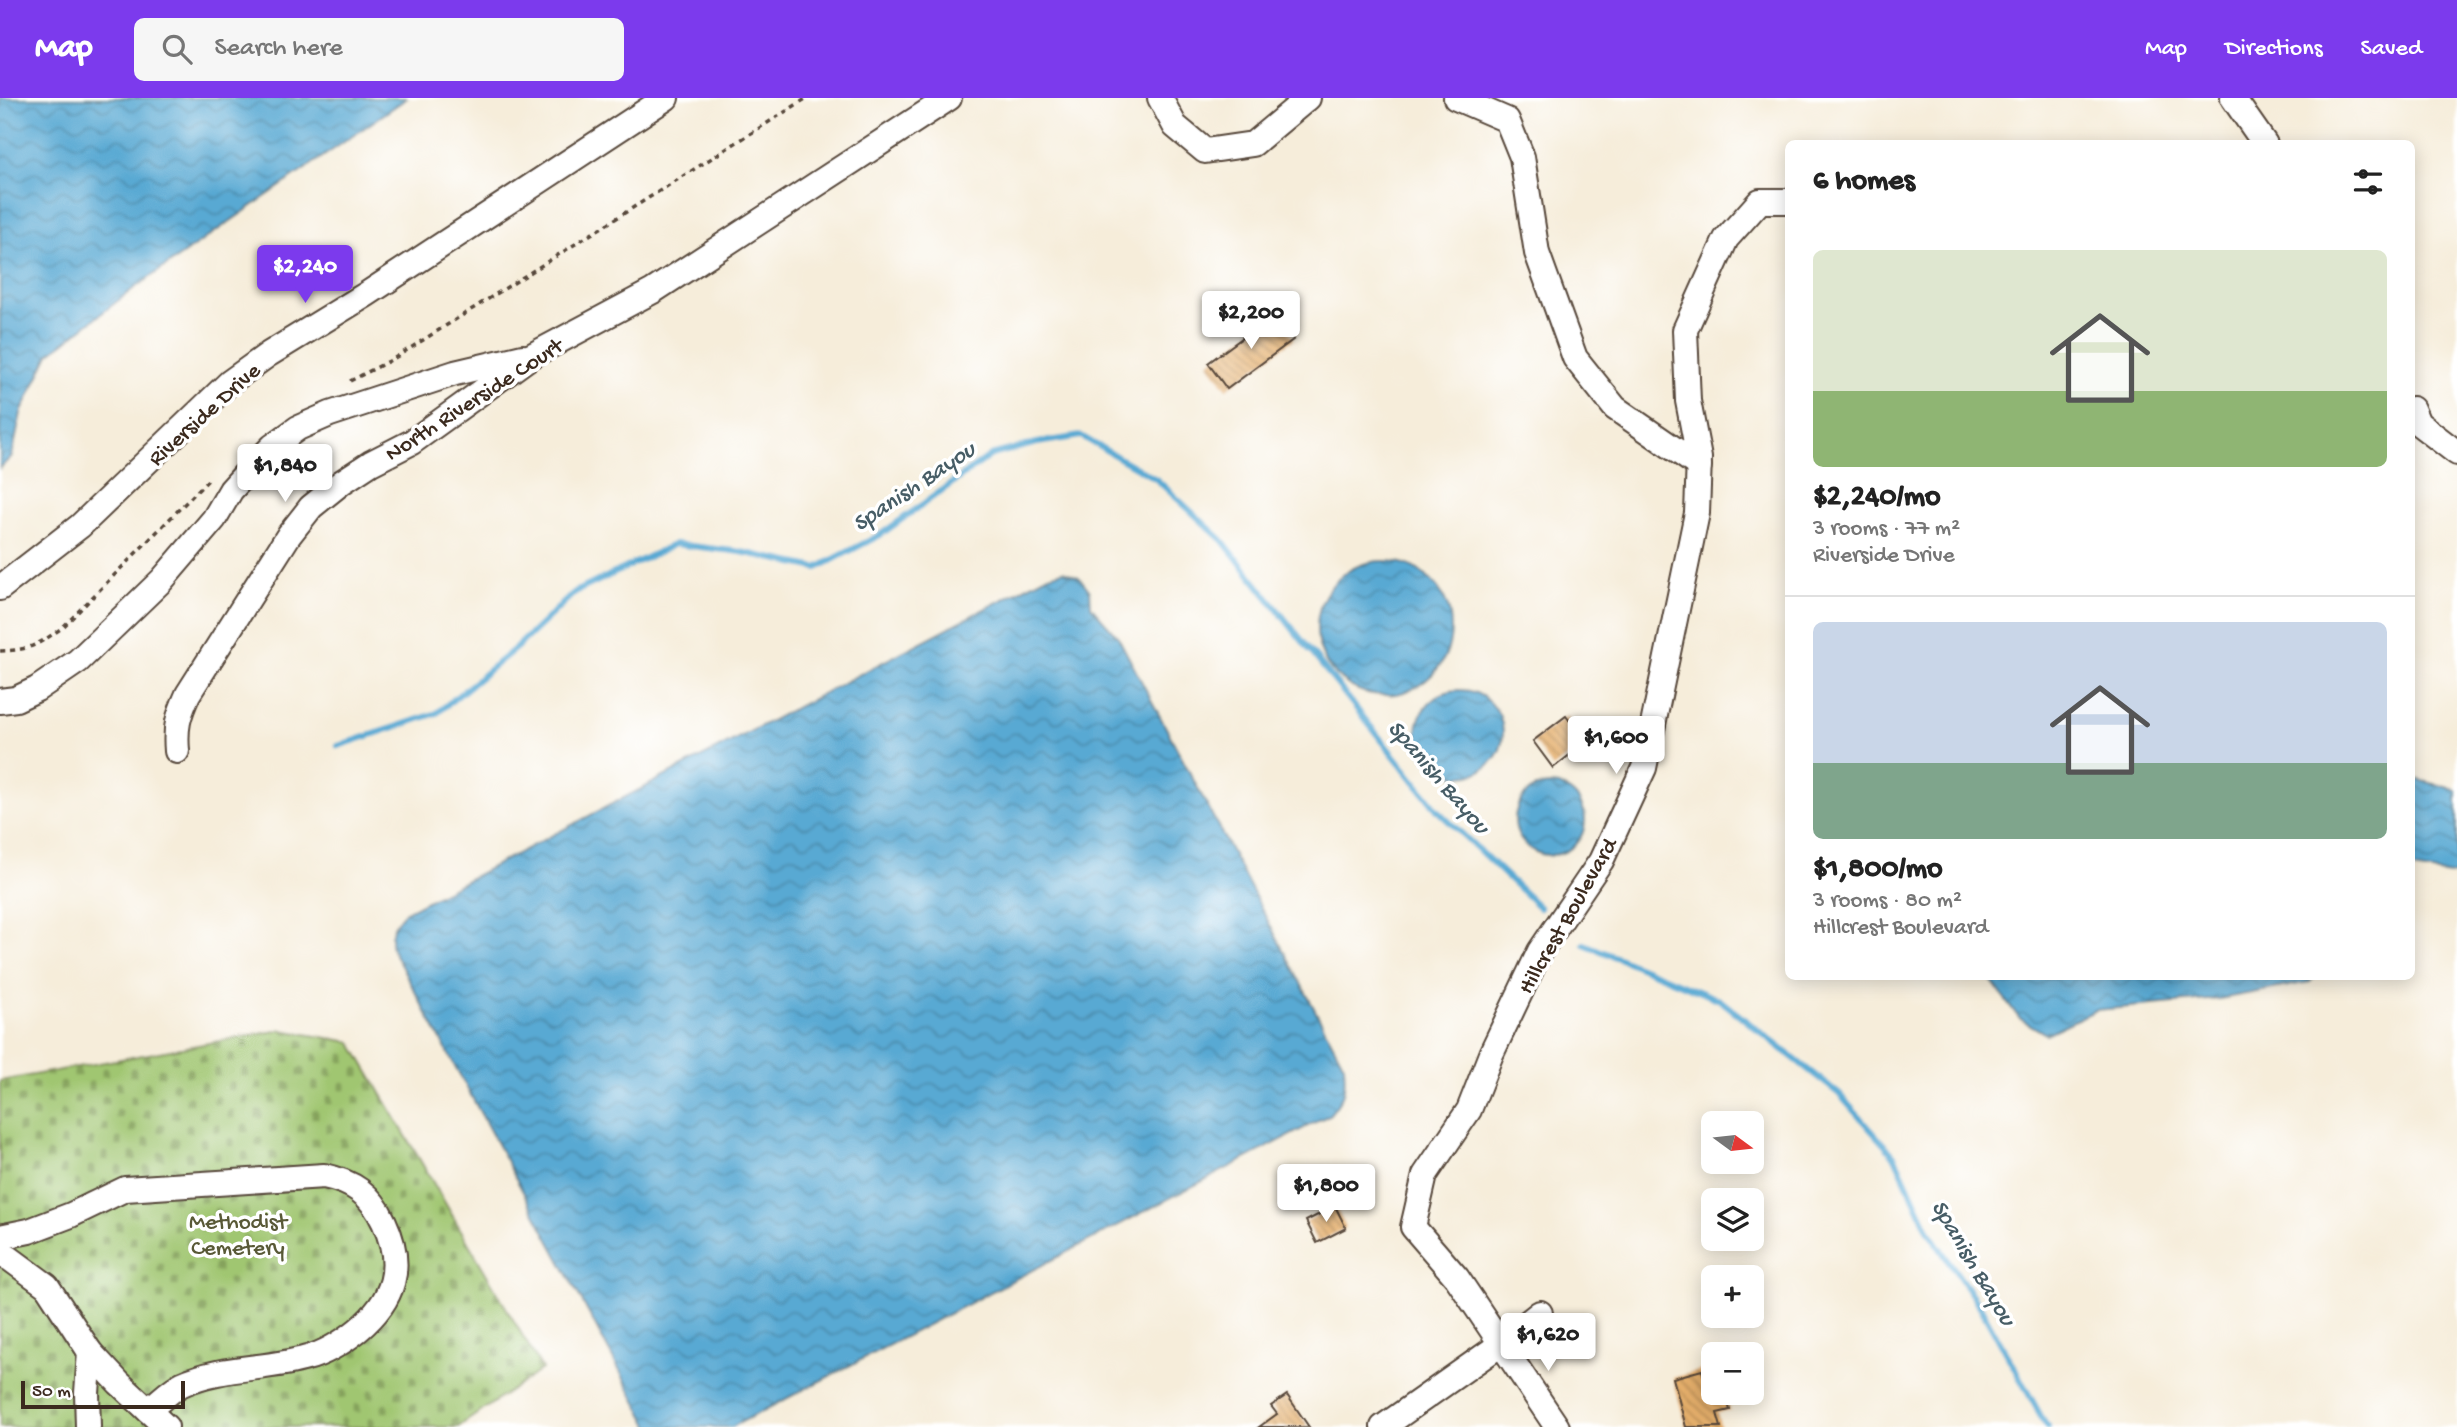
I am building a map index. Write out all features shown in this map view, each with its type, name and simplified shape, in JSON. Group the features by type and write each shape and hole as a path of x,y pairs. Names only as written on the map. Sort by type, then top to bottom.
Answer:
{"street":[{"name":"Riverside Drive","path":"0,588 80,526 230,382 666,98"},
{"name":"North Riverside Court","path":"177,751 175,729 188,694 289,535 311,508 342,482 371,463 412,442 531,356 653,291 949,98"},
{"path":"1160,98 1175,126 1205,151 1253,144 1308,98"},
{"path":"1456,98 1507,120 1522,157 1537,253 1575,358 1615,408 1699,467"},
{"path":"2233,98 2262,140"},
{"name":"Hillcrest Boulevard","path":"1501,1343 1457,1278 1413,1227 1425,1175 1469,1110 1491,1054 1540,951 1601,861 1644,768 1696,513 1699,458 1688,401 1685,330 1726,239 1760,201 1785,201"},
{"path":"0,701 16,699 37,688 59,676 78,660 162,580 214,519 231,490 250,469 273,446 298,428 330,414 455,373 531,356"},
{"path":"2415,416 2418,422 2457,453"},
{"path":"0,1237 29,1231 71,1215 125,1189 324,1176 346,1181 364,1194 384,1222 395,1256 394,1276 388,1296 371,1319 342,1343 307,1358 212,1375 181,1385 148,1410"},
{"path":"0,1255 9,1258 47,1286 90,1352 118,1383 166,1427"},
{"path":"1382,1427 1540,1313"},
{"path":"1501,1343 1557,1427"},
{"path":"88,1427 86,1393 90,1352"}],"green space":[{"name":"Methodist Cemetery","path":"281,1030 351,1042 542,1369 458,1427 0,1427 0,1081"}],"water":[{"path":"0,98 407,98 133,289 49,354 21,413 12,456 0,468"},
{"path":"1384,561 1410,566 1431,581 1446,602 1451,628 1446,654 1431,675 1410,690 1384,695 1358,690 1337,675 1322,654 1317,628 1322,602 1337,581 1358,566"},
{"path":"1063,571 1079,577 1090,591 1091,606 1118,637 1344,1065 1341,1098 1329,1115 732,1427 650,1427 392,949 391,938 395,925 404,913 1049,575"},
{"path":"1452,690 1468,690 1491,702 1500,716 1503,733 1500,750 1491,764 1468,776 1452,776 1436,769 1424,757 1417,741 1417,725 1424,709 1436,697"},
{"path":"2415,779 2457,790 2457,876 2415,869"},
{"path":"1557,785 1570,791 1579,800 1583,806 1583,834 1575,845 1564,853 1543,855 1525,845 1517,834 1515,813 1525,795 1536,787"},
{"path":"1991,980 2312,980 2219,999 2096,1010 2046,1034 2019,1018"}],"building":[{"path":"1275,314 1294,339 1227,389 1208,363"},
{"path":"1566,716 1586,742 1553,768 1533,741"},
{"path":"1335,1206 1346,1228 1317,1243 1306,1221"},
{"path":"1701,1370 1701,1405 1729,1405 1730,1410 1717,1413 1721,1427 1686,1427 1673,1378"},
{"path":"1287,1395 1309,1427 1259,1427 1277,1414 1271,1406"}],"waterway":[{"name":"Spanish Bayou","path":"338,746 437,713 517,647 575,592 675,544 741,552 817,568 880,535 991,455 1037,443 1081,436 1156,479 1222,540 1438,811 1540,908"},
{"name":"Spanish Bayou","path":"1584,944 1720,1000 1839,1094 1895,1157 1930,1234 1981,1308 2047,1427"}]}
